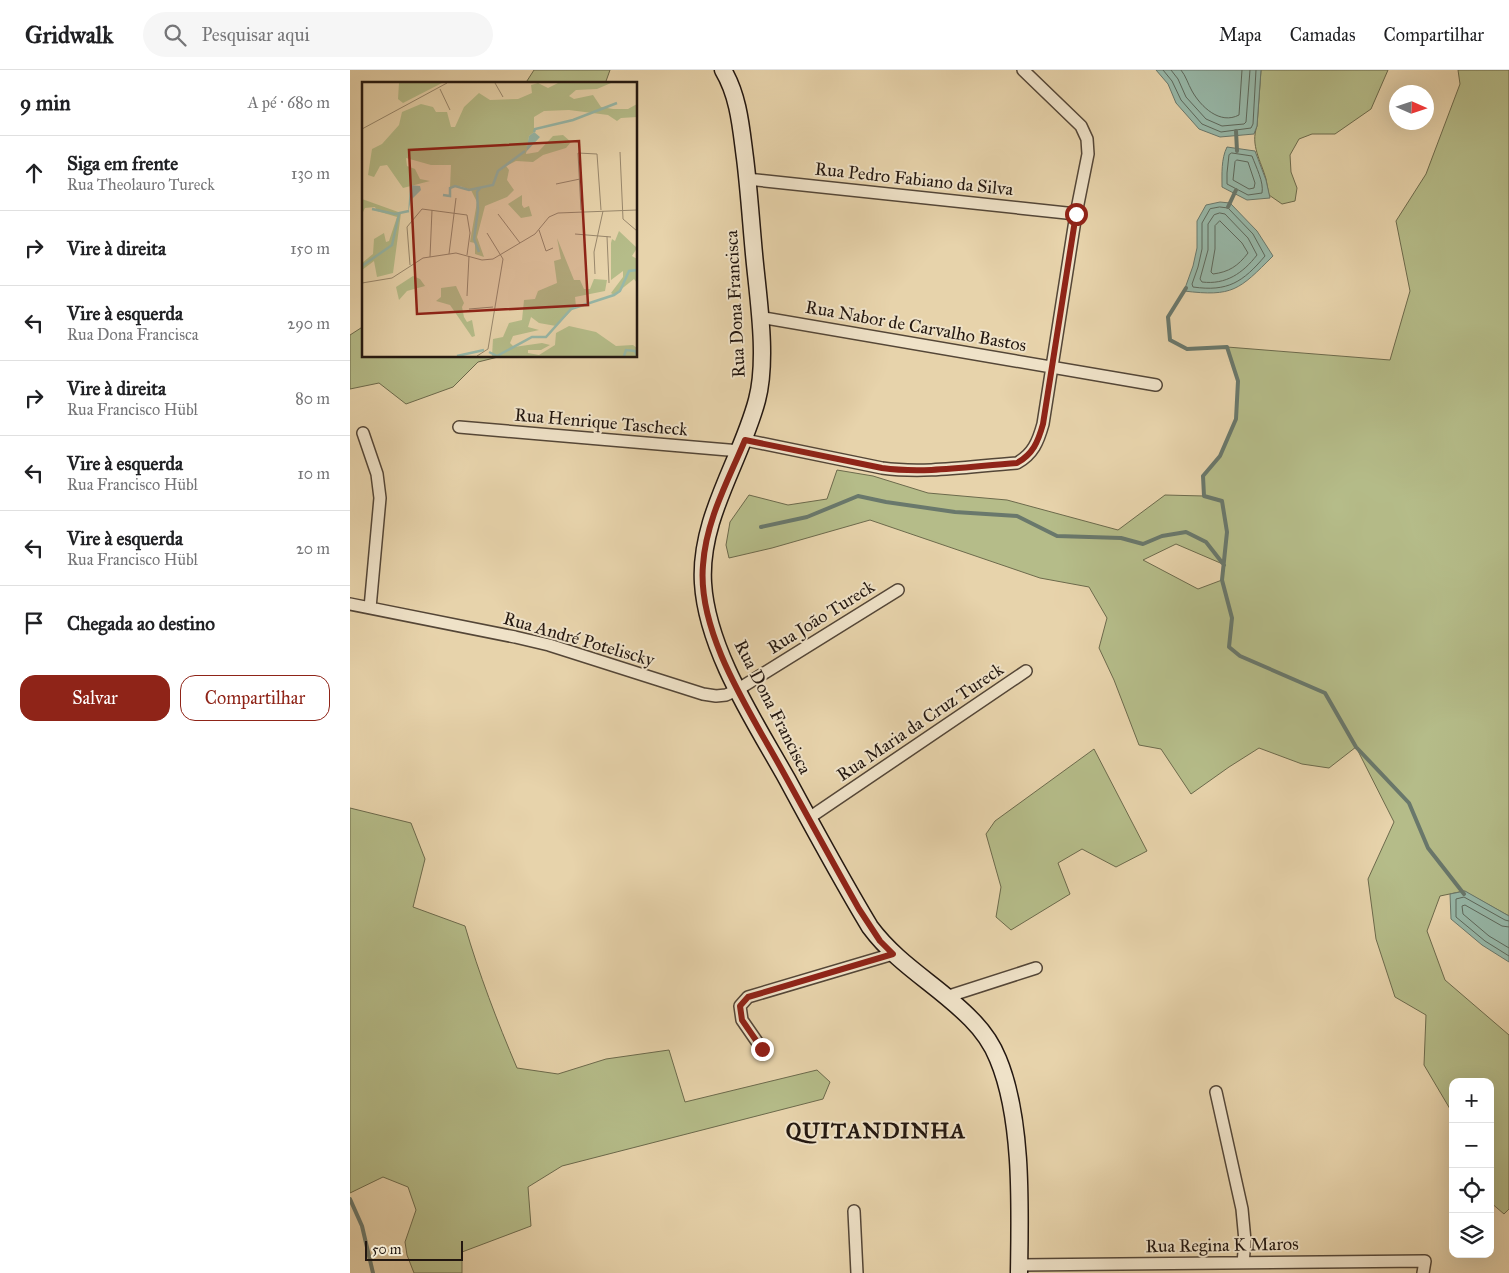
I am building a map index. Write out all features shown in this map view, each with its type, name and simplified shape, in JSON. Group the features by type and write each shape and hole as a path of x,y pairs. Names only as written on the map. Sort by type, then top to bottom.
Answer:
{"main road":[{"name":"Rua Dona Francisca","path":"723,70 734,94 739,112 747,179 761,348 760,382 753,415 716,506 705,546 702,566 705,600 710,623 718,647 737,690 870,927 893,954 961,1009 983,1032 992,1046 1010,1100 1016,1142 1020,1269"}],"street":[{"path":"1023,70 1081,126 1088,139 1088,154 1076,214 1052,367"},
{"name":"Rua Pedro Fabiano da Silva","path":"747,179 1076,214"},
{"name":"Rua Nabor de Carvalho Bastos","path":"759,317 1156,384"},
{"name":"Rua Henrique Tascheck","path":"459,427 742,445 899,471 1017,463 1026,458 1039,438 1052,367"},
{"path":"363,433 377,474 380,498 370,608"},
{"name":"Rua João Tureck","path":"737,690 898,590"},
{"name":"Rua André Poteliscky","path":"350,604 549,645 703,694 726,695 737,690"},
{"name":"Rua Maria da Cruz Tureck","path":"809,818 1026,671"},
{"path":"762,1049 742,1020 740,1006 748,997 893,954"},
{"path":"946,997 1036,968"},
{"path":"1216,1092 1242,1209 1245,1241 1243,1263"},
{"path":"854,1211 857,1273"},
{"name":"Rua Regina K Maros","path":"1020,1269 1243,1263 1424,1267"}],"green space":[{"path":"534,70 610,70 606,82 526,82"},
{"path":"1261,70 1388,70 1371,109 1335,134 1312,134 1299,139 1290,155 1291,172 1297,188 1295,201 1282,204 1269,195 1266,179 1255,146"},
{"path":"1458,70 1509,70 1509,916 1464,891 1440,896 1427,931 1445,980 1509,1035 1509,1209 1504,1214 1494,1205 1494,1078 1449,1078 1449,1107 1424,1065 1426,1015 1395,997 1376,939 1368,879 1394,822 1356,747 1329,768 1302,764 1259,748 1191,794 1161,749 1139,745 1114,680 1099,648 1107,618 1089,587 1040,578 870,520 772,548 729,558 726,545 730,522 749,495 788,505 827,499 837,470 873,476 928,493 1007,500 1118,530 1165,495 1204,496 1203,476 1220,456 1236,419 1238,381 1227,347 1390,360 1410,291 1396,221 1426,174 1460,84","holes":["1176,544 1225,565 1222,580 1198,589 1143,560"]},
{"path":"362,327 362,358 494,358 478,362 453,387 406,404 379,383 350,389 350,335"},
{"path":"1094,749 1147,851 1116,867 1082,849 1058,863 1070,894 1011,930 996,917 1001,887 986,834 995,821"},
{"path":"350,808 411,823 425,859 413,907 465,926 502,1033 517,1068 558,1074 606,1059 669,1050 685,1102 817,1070 830,1082 823,1099 562,1166 528,1187 531,1226 462,1252 462,1273 414,1273 407,1255 405,1242 416,1210 408,1187 383,1177 350,1193"}],"water":[{"path":"1156,70 1261,70 1257,126 1254,134 1220,137 1199,129 1176,103 1168,84"},
{"path":"1227,147 1255,151 1266,180 1270,198 1247,200 1222,187 1223,162"},
{"path":"1220,202 1230,203 1257,231 1273,256 1243,284 1225,292 1200,293 1184,291 1197,248 1197,221 1206,205"},
{"path":"1465,891 1509,916 1509,962 1482,945 1451,919 1450,894"}],"waterway":[{"path":"1236,131 1237,151"},
{"path":"1228,207 1236,190"},
{"path":"1186,288 1168,317 1170,340 1187,349 1227,347 1238,381 1236,419 1220,456 1203,476 1204,496 1222,501 1227,532 1222,580 1232,618 1229,647 1240,656 1325,693 1356,747 1409,803 1428,848 1464,894"},
{"path":"761,527 807,517 858,496 955,512 1017,516 1057,536 1121,538 1143,544 1162,536 1186,532 1206,542 1224,565"},
{"path":"350,1199 362,1226 373,1273"}],"district":[{"name":"QUITANDINHA","path":"876,1130"}],"route":[{"path":"762,1049 742,1020 740,1006 748,997 893,954 880,941 859,909 737,690 718,647 705,600 702,566 705,546 716,506 745,440 899,471 1017,463 1026,458 1039,438 1043,424 1076,214"}]}
